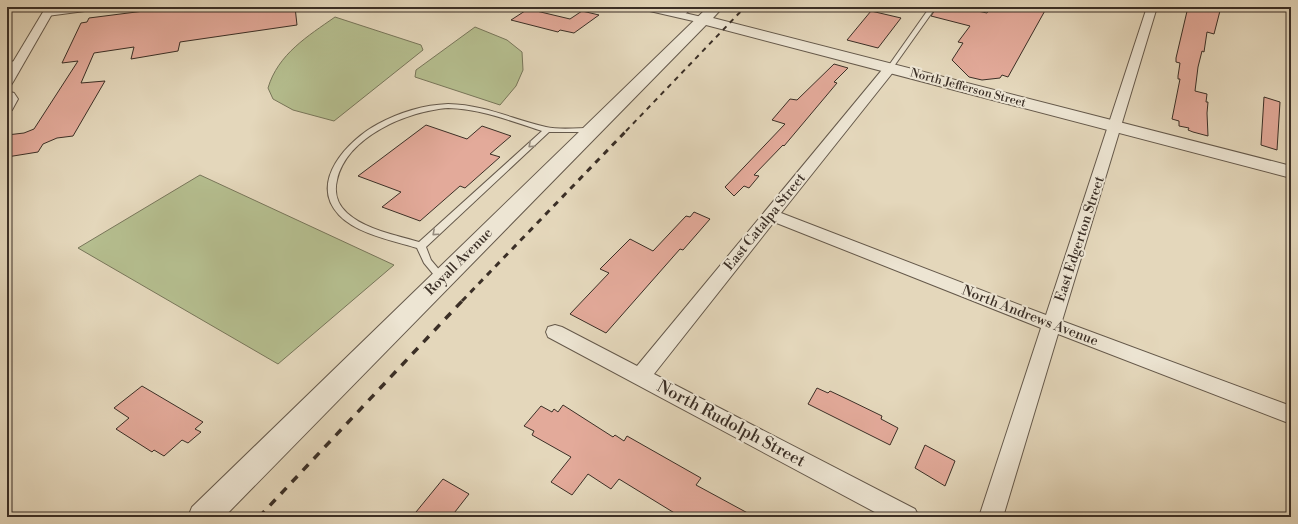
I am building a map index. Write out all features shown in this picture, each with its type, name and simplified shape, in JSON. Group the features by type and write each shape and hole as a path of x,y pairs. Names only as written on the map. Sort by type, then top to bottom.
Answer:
{"street":[{"name":"North Jefferson Street","path":"645,7 697,12 890,68 1291,172"},
{"name":"East Edgerton Street","path":"992,517 1116,126 1152,7"},
{"path":"7,82 50,10"},
{"name":"Royall Avenue","path":"203,517 592,130 697,12"},
{"name":"East Catalpa Street","path":"640,377 890,68"},
{"name":"North Andrews Avenue","path":"770,215 1053,325 1291,415"},
{"name":"North Rudolph Street","path":"555,332 907,517"}],"lane":[{"path":"50,10 100,7"},
{"path":"890,68 933,7"},
{"path":"7,64 19,63"},
{"path":"7,93 12,94 15,99 10,109 7,110"},
{"path":"421,246 382,234 353,222 336,206 331,186 334,174 341,161 358,142 373,130 398,119 446,106 477,109 547,130 592,130"},
{"path":"421,246 547,130"},
{"path":"421,246 427,261 442,279"}],"green space":[{"path":"335,17 421,45 423,50 334,121 293,110 273,99 268,88 279,65 286,56 305,39"},
{"path":"475,27 507,40 522,52 523,70 516,86 500,105 415,77 416,70"},
{"path":"200,175 394,265 278,364 78,248"}],"building":[{"path":"295,7 297,25 180,42 178,51 131,59 134,47 94,53 81,83 105,81 73,136 57,138 43,144 38,152 7,157 7,135 24,133 34,129 78,61 62,63 81,23 87,22 89,18 144,11 145,8"},
{"path":"937,7 959,7 987,13 991,7 1047,7 1008,77 1002,75 1000,78 982,80 969,77 952,60 963,43 958,42 970,26 931,16"},
{"path":"1188,7 1221,7 1214,34 1207,32 1204,52 1202,51 1198,67 1195,91 1207,94 1208,136 1188,130 1189,128 1179,126 1179,121 1172,119 1180,79 1178,79 1178,76 1180,63 1176,62 1176,58"},
{"path":"528,9 570,19 582,11 599,15 574,33 560,30 558,32 511,20"},
{"path":"871,11 901,18 878,48 847,40"},
{"path":"834,64 848,68 834,82 837,83 784,146 783,145 754,175 759,176 749,188 744,186 734,196 725,187 785,124 772,120 790,99 797,100"},
{"path":"1264,97 1280,102 1277,150 1261,145"},
{"path":"426,125 467,139 482,126 511,136 490,154 500,157 465,188 460,186 420,221 382,207 401,192 358,176"},
{"path":"694,212 710,219 683,250 680,249 606,333 570,314 609,273 600,269 630,239 653,251 686,216 690,217"},
{"path":"142,386 203,422 195,429 201,432 188,443 182,440 164,456 154,450 152,452 116,429 129,418 114,408"},
{"path":"817,388 828,393 830,391 882,416 881,419 898,428 890,445 808,404"},
{"path":"563,405 613,437 615,435 624,441 627,436 701,478 696,485 755,517 681,517 619,479 611,489 588,474 572,495 551,482 571,457 532,435 534,431 524,426 541,406 552,412 554,409 558,412"},
{"path":"925,445 955,461 945,486 915,468"},
{"path":"443,479 469,494 451,517 425,517 416,512"}],"railway":[{"path":"626,131 745,7"},
{"path":"462,301 627,130"},
{"path":"259,517 463,300"}]}
